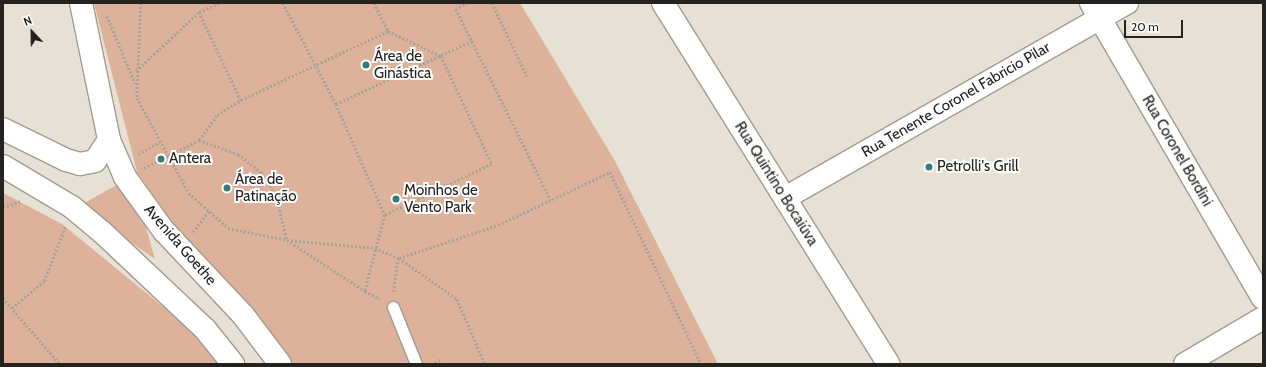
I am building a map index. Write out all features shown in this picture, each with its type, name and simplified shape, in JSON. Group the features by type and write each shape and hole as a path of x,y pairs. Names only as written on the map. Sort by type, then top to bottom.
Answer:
{"street":[{"name":"Avenida Goethe","path":"81,3 110,140 125,177 164,231 243,315 280,364"},
{"name":"Rua Quintino Bocaiúva","path":"663,3 890,364"},
{"name":"Rua Tenente Coronel Fabricio Pilar","path":"785,198 1095,10 1127,3"},
{"name":"Rua Coronel Bordini","path":"1095,10 1263,298"},
{"path":"3,129 66,160 80,164 95,161 110,140"},
{"path":"3,166 72,207 205,329 233,364"},
{"path":"1185,364 1263,318"}],"lane":[{"path":"392,307 416,364"}],"path":[{"path":"141,3 136,71 136,98 189,193 228,228 287,240 375,248 398,258 457,299 485,364"},
{"path":"136,71 199,12 218,3"},
{"path":"283,3 336,104 385,215 375,248 365,291"},
{"path":"374,3 388,31 441,56 492,164 385,215"},
{"path":"468,3 456,9 551,200"},
{"path":"492,3 528,76"},
{"path":"104,10 136,85"},
{"path":"199,12 241,100"},
{"path":"142,169 199,140 217,115 241,100 388,31"},
{"path":"336,104 472,41"},
{"path":"199,140 238,154 261,172 276,194 287,240 392,307 398,258"},
{"path":"138,154 160,142"},
{"path":"398,258 498,225 610,172 701,364"},
{"path":"12,308 44,281 72,207"},
{"path":"180,248 209,211"},
{"path":"3,298 60,364"},
{"path":"430,364 440,360"}],"shaded area":[{"name":"Moinhos de Vento Park","path":"94,3 520,3 615,161 718,364 292,364 247,306 176,227 137,172"},
{"path":"122,182 141,210 155,259 79,206"},
{"path":"3,193 62,224 195,333 219,364 3,364"}],"place":[{"name":"Área de Ginástica","path":"366,65"},
{"name":"Antera","path":"161,159"},
{"name":"Petrolli's Grill","path":"929,167"},
{"name":"Área de Patinação","path":"227,188"},
{"name":"Moinhos de Vento Park","path":"396,199"}]}
